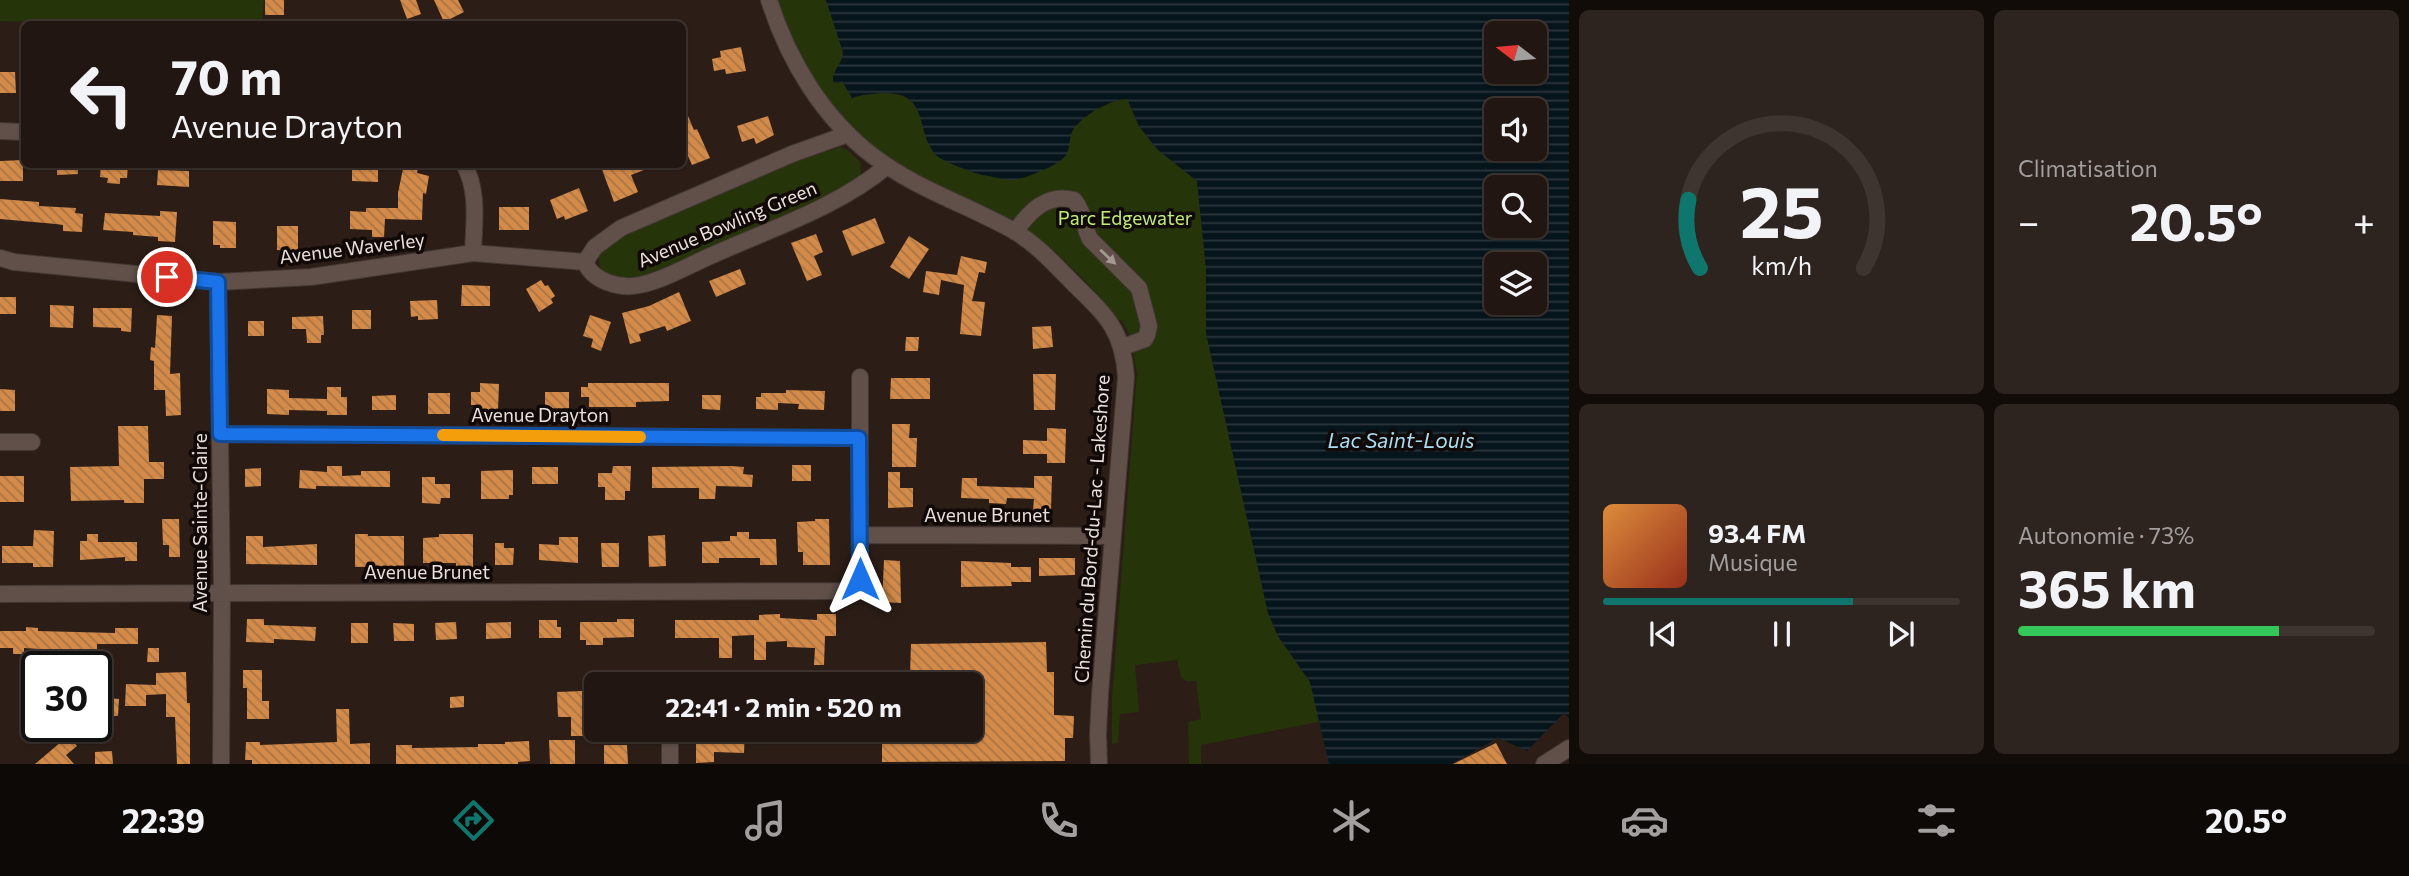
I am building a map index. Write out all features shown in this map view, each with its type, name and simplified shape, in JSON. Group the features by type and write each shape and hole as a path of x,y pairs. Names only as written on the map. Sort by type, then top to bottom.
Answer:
{"street":[{"name":"Chemin du Bord-du-Lac - Lakeshore","path":"769,0 792,56 813,92 848,134 887,166 1015,232 1044,255 1100,309 1111,322 1123,347 1126,377 1098,733 1099,764"},
{"path":"0,131 21,132"},
{"name":"Avenue Bowling Green","path":"848,134 792,154 621,228 595,247 585,262 593,273 611,284 631,286 650,282 813,211 859,188 887,166"},
{"path":"466,168 475,200 473,253"},
{"path":"1015,232 1036,206 1063,198 1074,200 1080,207 1090,239 1139,288 1149,326 1147,335 1145,339 1123,347"},
{"name":"Avenue Waverley","path":"0,258 15,262 218,282 311,277 473,253 585,262"},
{"name":"Avenue Sainte-Claire","path":"218,282 221,764"},
{"path":"860,377 860,535"},
{"name":"Avenue Drayton","path":"220,434 859,438"},
{"path":"0,442 32,442"},
{"name":"Avenue Brunet","path":"0,594 844,592 854,588 860,579 860,535 1113,536"},
{"path":"670,742 670,764"},
{"path":"1544,764 1569,748"}],"green space":[{"path":"0,0 264,0 262,21 0,21"},
{"name":"Parc Edgewater","path":"775,0 826,0 843,52 833,81 836,84 842,81 852,98 881,93 902,96 909,100 918,111 928,139 1041,171 1066,156 1074,128 1087,115 1112,102 1128,99 1139,127 1158,150 1197,181 1206,268 1206,333 1268,613 1278,636 1310,682 1317,702 1318,722 1201,745 1201,764 1189,764 1188,722 1201,719 1196,681 1186,681 1181,677 1177,660 1135,665 1139,712 1120,714 1118,743 1112,744 1112,699 1137,373 1130,336 1122,320 1120,321 1070,266 1038,238 905,170 851,125 820,87 807,66"},
{"path":"840,147 848,150 860,162 861,173 854,184 656,274 619,278 600,268 598,254 620,235 777,166 829,148 830,151"}],"water":[{"name":"Lac Saint-Louis","path":"826,0 1569,0 1569,718 1564,713 1527,751 1498,738 1451,764 1329,764 1310,682 1278,636 1268,613 1206,333 1206,268 1197,181 1158,150 1139,126 1127,99 1112,102 1087,116 1074,129 1066,155 1042,171 1013,180 972,172 937,156 930,146 920,115 909,99 899,94 884,93 852,98 842,81 836,84 833,81 843,52"}],"building":[{"path":"265,0 284,0 284,15 265,15"},
{"path":"400,0 416,0 421,14 407,19"},
{"path":"434,0 458,0 464,12 444,21"},
{"path":"741,47 746,71 726,74 725,69 714,71 712,59 721,57 720,51"},
{"path":"0,72 15,72 16,93 0,93"},
{"path":"686,111 710,158 692,165 686,151"},
{"path":"768,116 774,135 756,144 754,138 742,142 737,126"},
{"path":"21,160 23,181 0,181 0,161"},
{"path":"57,168 78,168 78,174 57,175"},
{"path":"101,168 128,168 127,178 120,178 120,184 107,183 108,178 100,177"},
{"path":"352,168 378,168 378,182 352,181"},
{"path":"403,168 418,168 417,173 429,176 426,194 423,193 422,220 385,219 384,237 372,237 372,230 350,229 350,211 398,208"},
{"path":"601,168 649,168 631,175 638,192 614,202"},
{"path":"158,170 189,171 189,187 157,185"},
{"path":"579,188 588,211 565,220 564,216 557,219 550,200"},
{"path":"0,199 39,202 39,206 76,208 75,213 83,214 82,232 63,231 63,225 0,219"},
{"path":"499,207 529,207 529,230 499,230"},
{"path":"160,211 177,212 175,242 158,241 158,237 133,235 133,232 103,230 105,213 160,216"},
{"path":"875,218 885,243 852,256 842,231"},
{"path":"213,221 236,222 236,248 213,245"},
{"path":"277,226 298,226 298,251 277,250"},
{"path":"816,234 823,252 814,256 822,275 807,281 791,243"},
{"path":"909,236 929,249 909,279 890,267"},
{"path":"961,256 987,262 985,273 979,272 972,301 985,302 981,336 960,334 964,285 941,280 939,295 923,292 926,271 957,275"},
{"path":"740,269 746,284 716,297 709,281"},
{"path":"541,280 555,296 551,299 553,303 539,312 526,289"},
{"path":"462,285 490,286 490,306 461,306"},
{"path":"679,292 691,321 667,331 665,326 639,334 641,341 630,344 622,313 649,306"},
{"path":"0,297 16,297 16,314 0,314"},
{"path":"437,300 438,319 418,320 418,316 411,317 410,301"},
{"path":"50,305 74,306 73,328 50,327"},
{"path":"93,308 132,308 131,332 121,331 121,328 93,327"},
{"path":"352,310 371,310 371,329 352,329"},
{"path":"157,315 172,316 170,374 180,373 181,415 166,416 165,390 154,390 154,361 150,360 151,347 155,348"},
{"path":"590,315 611,322 601,351 591,347 593,339 583,336"},
{"path":"323,316 324,335 321,335 321,343 307,343 306,329 292,329 292,317"},
{"path":"248,321 264,321 264,336 248,336"},
{"path":"1051,326 1053,347 1033,349 1032,327"},
{"path":"906,337 919,337 918,351 905,351"},
{"path":"1033,374 1056,374 1055,410 1034,410"},
{"path":"891,378 930,378 930,399 890,399"},
{"path":"480,383 499,384 498,411 478,410 478,405 471,405 471,392 480,392"},
{"path":"588,383 669,383 669,401 636,402 636,407 589,407 589,397 581,397 581,387 588,387"},
{"path":"327,387 341,387 341,397 347,397 347,415 327,415 327,411 289,410 289,415 267,414 267,389 289,390 289,398 327,399"},
{"path":"0,389 15,390 15,411 0,411"},
{"path":"786,390 825,391 824,410 798,409 799,404 778,403 778,410 756,409 756,397 761,397 761,393 786,393"},
{"path":"545,392 569,392 569,408 545,409"},
{"path":"428,393 450,393 450,414 428,414"},
{"path":"396,395 396,410 372,410 372,396"},
{"path":"702,395 721,395 720,410 702,409"},
{"path":"892,424 910,424 909,438 917,438 916,467 892,467"},
{"path":"118,426 148,426 149,462 164,462 164,479 144,479 144,503 124,503 124,500 71,501 70,467 119,466"},
{"path":"1047,428 1066,429 1065,463 1047,463 1047,454 1023,454 1023,440 1047,441"},
{"path":"792,465 811,465 811,481 792,481"},
{"path":"327,466 342,466 342,476 361,475 361,471 390,471 390,487 299,488 300,470 327,472"},
{"path":"613,466 631,466 630,491 625,491 625,500 605,500 605,487 598,487 598,473 612,473"},
{"path":"532,467 558,467 558,484 532,484"},
{"path":"652,467 744,467 743,474 753,475 752,487 716,486 715,499 699,499 699,488 652,488"},
{"path":"261,468 261,486 245,487 245,469"},
{"path":"513,470 513,495 509,495 509,499 481,499 481,471"},
{"path":"888,472 900,472 900,488 913,488 913,507 888,508"},
{"path":"0,476 24,476 24,502 0,502"},
{"path":"1034,476 1052,476 1051,510 1033,510 1034,499 1007,498 1006,504 989,503 989,499 961,498 962,478 977,478 977,486 1034,488"},
{"path":"422,477 435,477 435,484 450,484 450,498 441,498 440,504 422,503"},
{"path":"162,519 179,519 180,557 169,557 169,545 163,545"},
{"path":"829,519 830,565 803,565 803,552 798,552 797,522"},
{"path":"34,530 54,531 53,567 33,567 33,563 2,563 2,546 33,546"},
{"path":"737,532 749,532 749,539 776,539 777,565 760,565 760,558 719,558 719,563 702,563 702,542 730,541 730,536 737,536"},
{"path":"87,534 98,534 98,542 137,542 137,561 125,561 125,557 80,560 80,541 87,541"},
{"path":"355,534 404,536 404,566 355,567"},
{"path":"439,534 473,534 473,567 456,567 456,563 423,563 423,538 439,537"},
{"path":"665,535 666,566 649,567 648,536"},
{"path":"246,536 263,536 263,547 317,544 317,565 246,564"},
{"path":"559,537 578,537 578,563 539,560 539,544 559,545"},
{"path":"495,543 504,543 504,548 514,548 513,565 495,565"},
{"path":"601,543 619,543 619,567 602,567"},
{"path":"1039,558 1075,558 1075,575 1039,576"},
{"path":"884,560 900,561 901,603 882,602"},
{"path":"961,561 1011,563 1011,567 1031,567 1031,582 1011,582 1012,586 961,587"},
{"path":"780,614 780,618 817,620 817,614 836,614 836,636 825,636 824,665 814,665 815,648 787,647 787,641 766,642 766,660 754,660 754,635 732,636 732,658 719,658 719,638 675,638 675,620 759,620 759,615"},
{"path":"247,619 264,619 264,625 316,627 315,641 274,639 274,643 246,642"},
{"path":"617,619 634,619 634,637 603,638 603,645 586,645 586,640 580,640 580,622 617,622"},
{"path":"539,620 557,620 557,627 561,627 561,638 539,638"},
{"path":"456,622 457,639 436,640 435,623"},
{"path":"511,622 511,638 486,639 486,623"},
{"path":"351,623 368,623 368,643 351,643"},
{"path":"393,623 414,624 414,641 394,641"},
{"path":"26,627 38,628 38,631 115,633 115,628 138,628 138,644 97,644 97,651 24,648 21,654 13,654 13,648 0,648 0,631 26,631"},
{"path":"1046,642 1047,672 1054,672 1054,715 1074,716 1073,738 1065,738 1065,761 882,762 882,742 983,742 983,672 910,672 911,644"},
{"path":"148,648 159,648 159,662 147,662"},
{"path":"243,670 262,670 262,701 269,701 269,719 247,719 247,688 243,688"},
{"path":"699,670 718,670 718,672"},
{"path":"186,672 187,703 190,703 190,764 177,764 175,717 166,717 166,694 146,695 146,706 125,706 126,684 156,685 156,673"},
{"path":"583,691 584,736 571,736 571,717 558,717 557,692"},
{"path":"464,696 464,707 450,708 450,697"},
{"path":"112,698 119,699 118,716 112,716"},
{"path":"336,709 349,709 350,744 370,743 370,764 252,764 252,760 245,760 246,742 260,742 260,745 337,742"},
{"path":"549,740 575,740 575,764 550,764"},
{"path":"529,741 530,761 518,764 396,764 396,745 412,745 412,748 478,747 478,744"},
{"path":"61,742 73,742 77,746 66,755 74,764 35,764"},
{"path":"696,742 744,742 744,753 714,752 714,762 696,763"},
{"path":"1496,743 1507,764 1453,764"},
{"path":"604,745 627,745 628,764 604,764"},
{"path":"112,751 113,764 95,764 95,752"}],"slow traffic":[{"path":"443,435 640,437"}],"route":[{"path":"167,277 218,282 220,434 859,438 860,579"}]}
